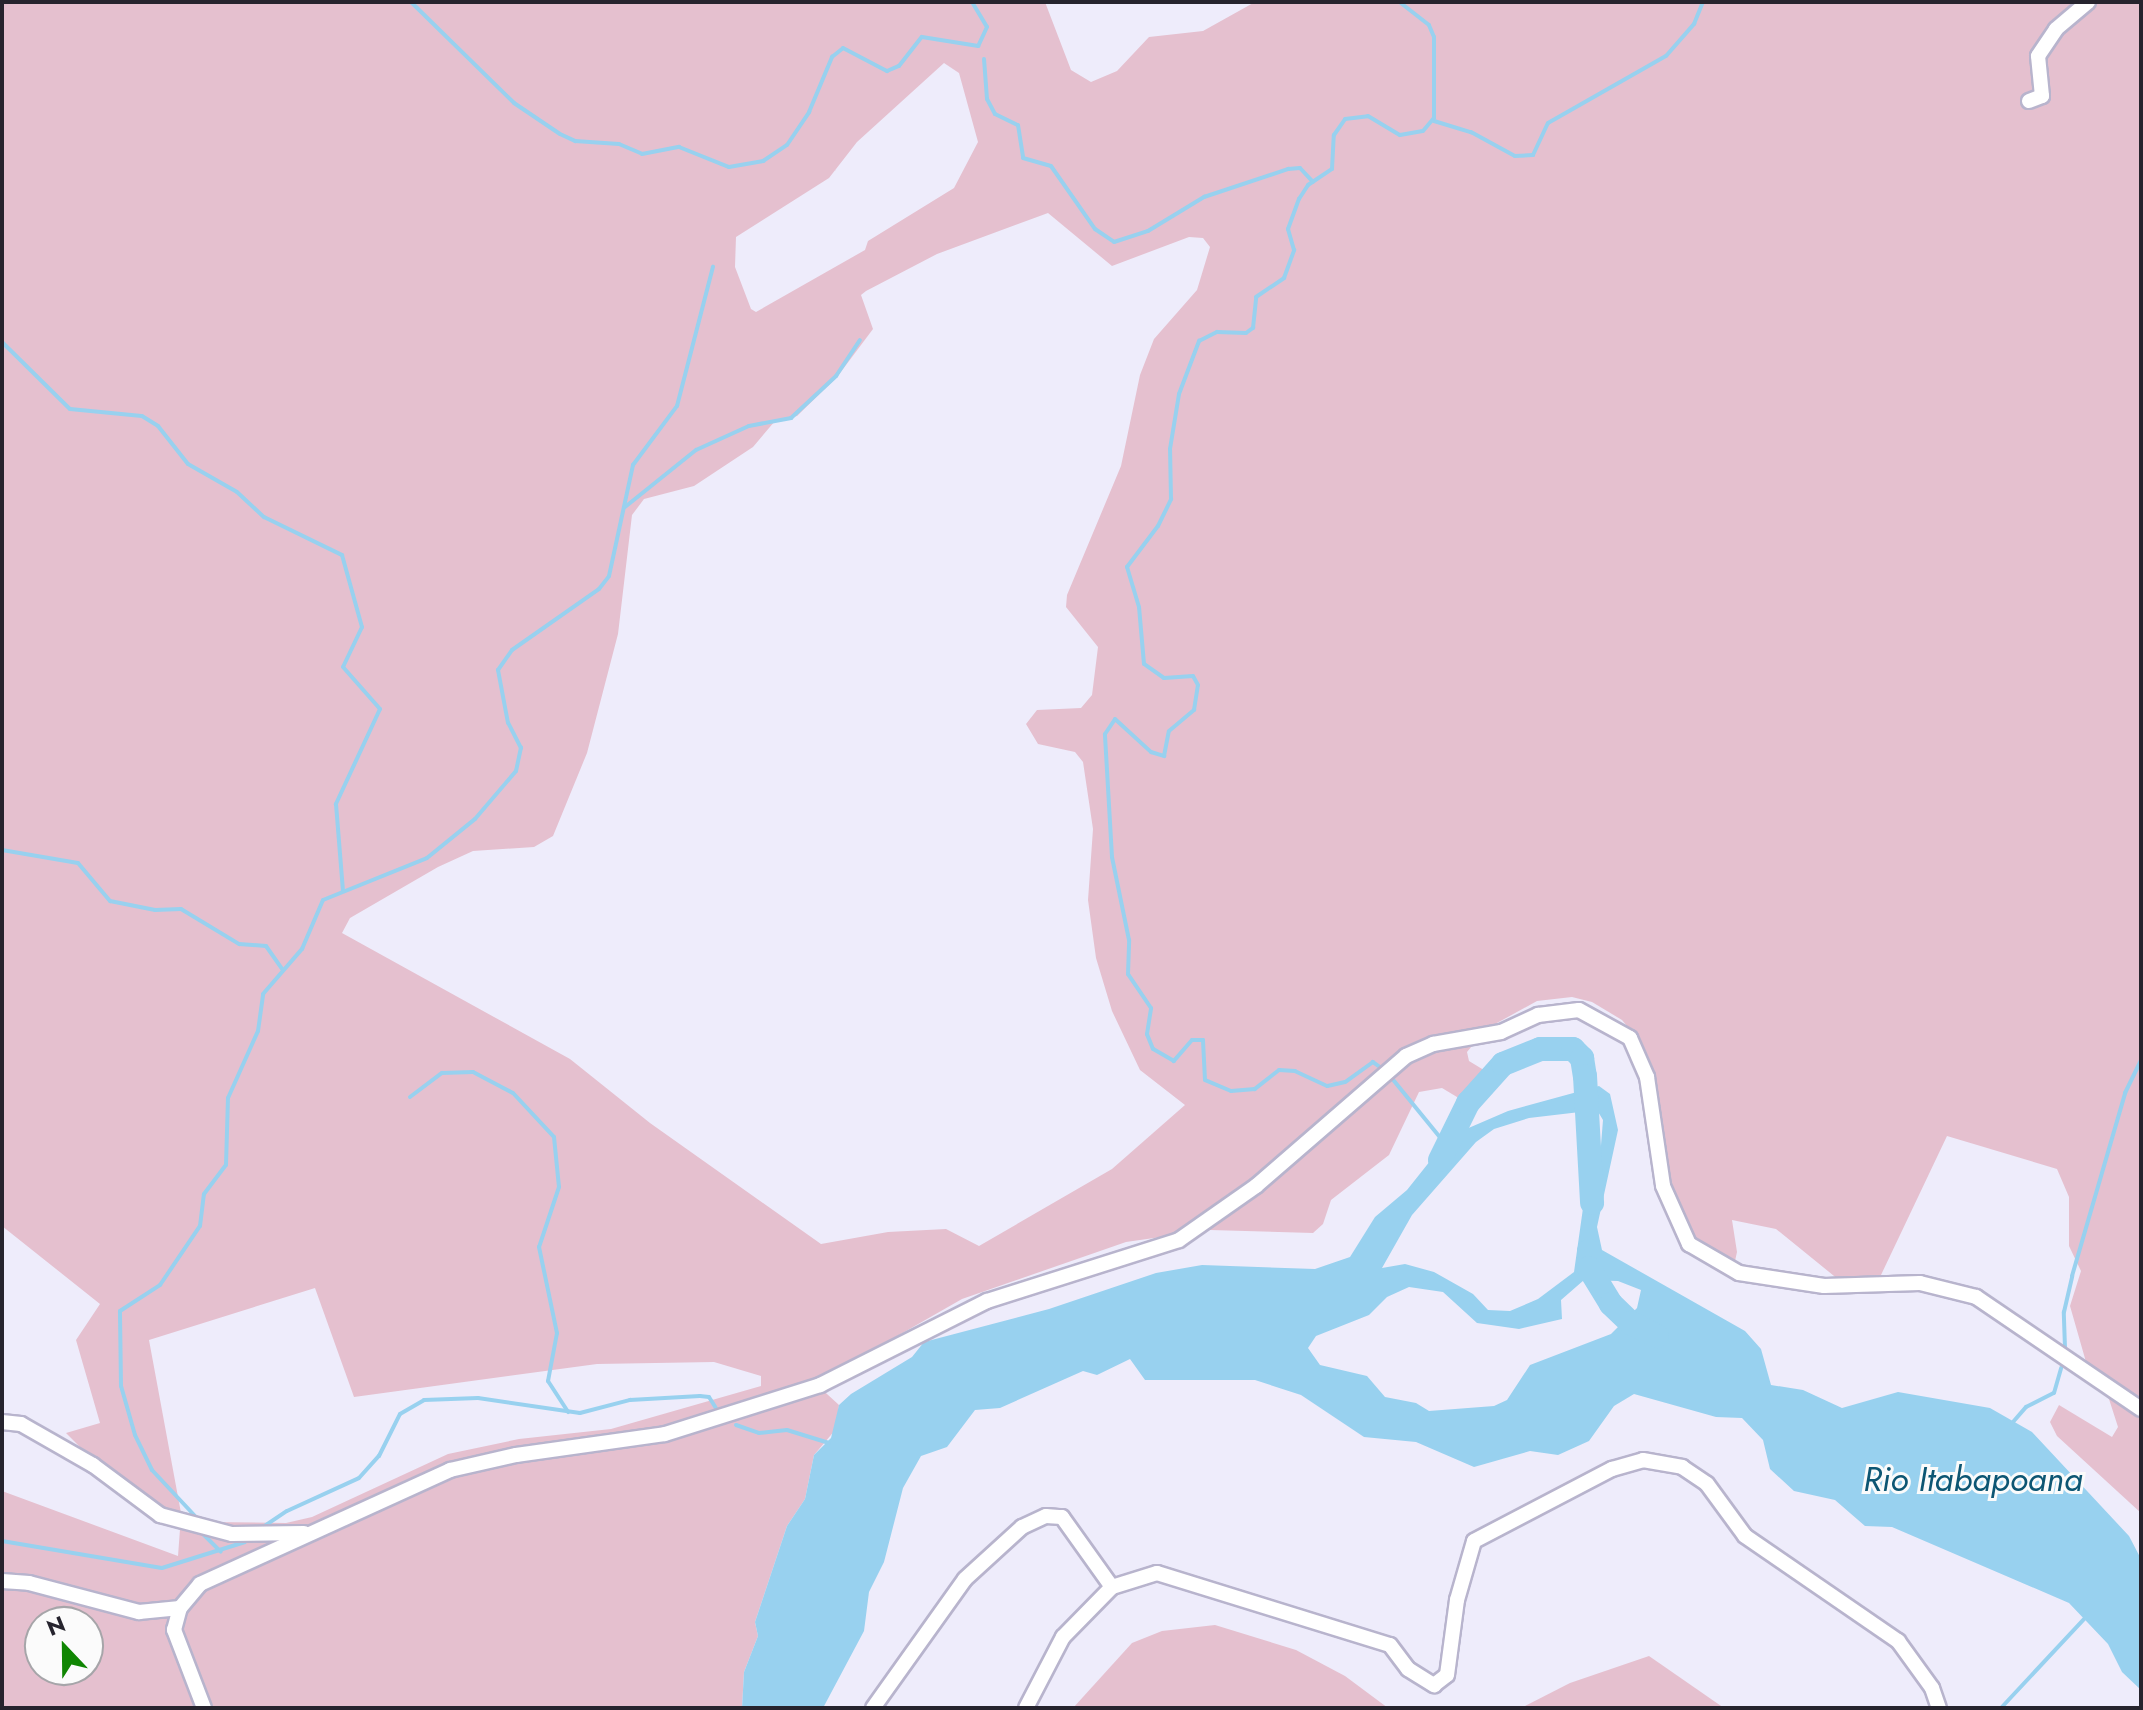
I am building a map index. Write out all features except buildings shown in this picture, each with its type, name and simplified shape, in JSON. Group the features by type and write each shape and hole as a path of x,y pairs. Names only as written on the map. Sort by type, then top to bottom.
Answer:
{"street":[{"path":"2029,101 2042,96 2038,56 2056,29 2088,2"},
{"path":"204,1708 174,1630 180,1608 200,1584 450,1470 516,1455 665,1434 820,1385 987,1301 1179,1240 1256,1186 1386,1072 1433,1044 1474,1040 1538,1015 1579,1010 1630,1038 1647,1077 1663,1186 1689,1244 1739,1273 1824,1286 1920,1283 1976,1297 2141,1409"},
{"path":"2,1422 21,1424 93,1465 160,1515 232,1534 308,1533"},
{"path":"1026,1708 1063,1637 1112,1587 1157,1573 1390,1645 1416,1676 1434,1685 1447,1675 1457,1600 1474,1541 1612,1469 1643,1460 1665,1461 1707,1484 1745,1536 1898,1641 1932,1688 1939,1708"},
{"path":"873,1708 965,1579 1022,1527 1046,1516 1062,1517 1112,1587"},
{"path":"2,1581 29,1583 139,1612 180,1608"}],"shaded area":[{"path":"2,2 1045,2 1071,70 1091,82 1117,71 1149,37 1203,31 1255,2 2141,2 2141,1513 2057,1436 2050,1422 2059,1405 2112,1437 2118,1427 2109,1399 2092,1383 2070,1306 2081,1271 2069,1246 2069,1197 2057,1169 1947,1136 1881,1275 1857,1284 1839,1280 1776,1229 1732,1220 1737,1252 1733,1270 1689,1240 1677,1209 1641,1043 1622,1020 1592,1002 1572,997 1537,1001 1486,1029 1467,1052 1469,1061 1497,1078 1467,1103 1442,1088 1419,1092 1389,1155 1331,1200 1323,1224 1313,1233 1210,1230 1126,1242 962,1299 815,1383 839,1405 836,1429 814,1455 805,1499 787,1526 755,1622 758,1636 744,1672 742,1708 2,1708 2,1491 178,1556 180,1529 115,1482 66,1433 100,1423 76,1340 100,1304 2,1226","holes":["944,63 959,73 978,142 954,188 868,241 865,250 756,312 751,309 735,267 736,237 829,178 857,142","1048,213 1112,266 1189,237 1203,238 1210,247 1197,290 1154,339 1140,375 1121,466 1067,595 1066,607 1098,647 1092,695 1081,708 1037,710 1026,724 1038,744 1075,752 1083,762 1093,829 1088,900 1096,958 1112,1011 1140,1070 1185,1105 1112,1169 979,1246 946,1229 888,1232 821,1244 650,1123 570,1059 342,933 350,918 438,867 473,851 534,847 553,836 587,753 618,634 632,515 644,499 694,486 753,447 775,421 797,416 837,377 873,329 861,295 866,291 937,254","315,1288 354,1397 597,1364 714,1362 761,1376 761,1386 611,1429 519,1439 448,1454 312,1517 286,1523 208,1522 181,1513 149,1340"]},
{"path":"1215,1625 1296,1650 1345,1676 1388,1708 1073,1708 1132,1643 1162,1631"},
{"path":"1649,1656 1724,1708 1521,1708 1570,1683"}],"water":[{"name":"Rio Itabapoana","path":"1599,1086 1610,1094 1618,1130 1597,1227 1602,1250 1745,1331 1761,1349 1771,1385 1803,1390 1842,1408 1898,1392 1990,1408 2032,1432 2129,1536 2141,1559 2141,1690 2122,1672 2108,1644 2069,1603 1892,1527 1865,1526 1835,1500 1794,1491 1770,1469 1763,1440 1742,1418 1716,1417 1634,1394 1614,1406 1589,1441 1558,1455 1530,1451 1474,1467 1416,1442 1364,1437 1301,1395 1255,1380 1145,1380 1130,1359 1097,1375 1083,1371 1000,1408 975,1410 947,1447 921,1456 903,1488 884,1562 869,1592 864,1631 823,1708 742,1708 744,1672 758,1636 755,1622 787,1526 805,1499 814,1455 831,1438 839,1405 851,1394 912,1357 924,1342 1049,1309 1156,1273 1202,1265 1315,1269 1350,1257 1375,1217 1407,1190 1450,1136 1508,1111","holes":["1597,1110 1603,1120 1601,1145 1584,1201 1574,1272 1538,1299 1510,1311 1488,1310 1473,1294 1434,1272 1405,1264 1382,1268 1412,1215 1476,1142 1494,1129 1529,1118","1584,1280 1618,1281 1641,1290 1637,1308 1611,1334 1530,1365 1507,1400 1494,1406 1429,1411 1416,1403 1385,1397 1367,1376 1320,1365 1308,1348 1316,1336 1369,1315 1387,1297 1409,1287 1443,1292 1477,1323 1519,1329 1562,1319 1561,1300"]}],"waterway":[{"path":"411,2 514,103 560,134 575,141 619,144 642,154 679,147 729,167 763,161 787,145 809,112 832,57 843,48 887,71 899,66 922,37 978,46"},
{"path":"972,2 987,27 978,46"},
{"path":"1384,1070 1373,1062 1345,1082 1327,1086 1295,1071 1279,1070 1255,1089 1231,1091 1205,1080 1203,1040 1192,1040 1174,1061 1153,1049 1147,1034 1151,1008 1128,974 1129,940 1112,857 1105,734 1115,719 1151,752 1164,756 1169,731 1194,710 1198,685 1193,676 1164,678 1144,664 1139,607 1127,567 1158,526 1171,499 1170,449 1179,394 1199,341 1217,332 1246,333 1253,328 1256,297 1284,278 1294,250 1288,229 1299,199 1308,185 1332,169 1334,135 1345,119 1368,116 1400,135 1423,131 1434,118 1434,37 1429,25 1400,2"},
{"path":"1434,121 1471,132 1515,156 1533,155 1548,123 1666,56 1694,24 1703,2"},
{"path":"984,59 987,99 995,114 1018,125 1023,158 1051,166 1095,229 1114,242 1148,231 1204,197 1288,169 1300,168 1313,182"},
{"path":"195,1516 152,1470 135,1435 121,1386 120,1311 160,1285 200,1226 204,1194 226,1165 228,1098 258,1031 263,994 302,949 323,900 427,858 475,819 516,771 521,748 508,723 498,670 512,650 599,589 609,576 633,465 677,406 713,267"},
{"path":"625,507 696,450 749,426 791,418 836,376 860,340"},
{"path":"2,342 70,409 142,416 158,426 188,464 237,492 264,517 342,555 362,627 343,667 380,709 336,804 343,891"},
{"path":"2,850 78,863 110,901 155,910 181,909 239,944 266,946 282,969"},
{"name":"Rio Itabapoana","path":"1440,1160 1468,1103 1503,1064 1540,1049 1573,1049 1582,1058 1585,1076 1592,1203"},
{"path":"2065,1348 2064,1312 2072,1276 2125,1093 2141,1060"},
{"path":"410,1097 442,1073 473,1072 513,1093 554,1137 559,1187 539,1247 557,1333 548,1381 568,1412"},
{"path":"1390,1076 1447,1146"},
{"name":"Rio Itabapoana","path":"1589,1251 1589,1268 1611,1304 1631,1323 1657,1336"},
{"path":"2013,1422 2026,1407 2054,1393 2061,1368"},
{"path":"260,1529 287,1511 359,1478 379,1456 400,1414 424,1400 478,1398 580,1413 630,1400 700,1396 709,1397 716,1408"},
{"path":"736,1425 759,1433 787,1430 829,1443"},
{"path":"203,1534 221,1552"},
{"path":"2,1541 162,1568 245,1542"},
{"path":"2001,1708 2084,1619"}]}
